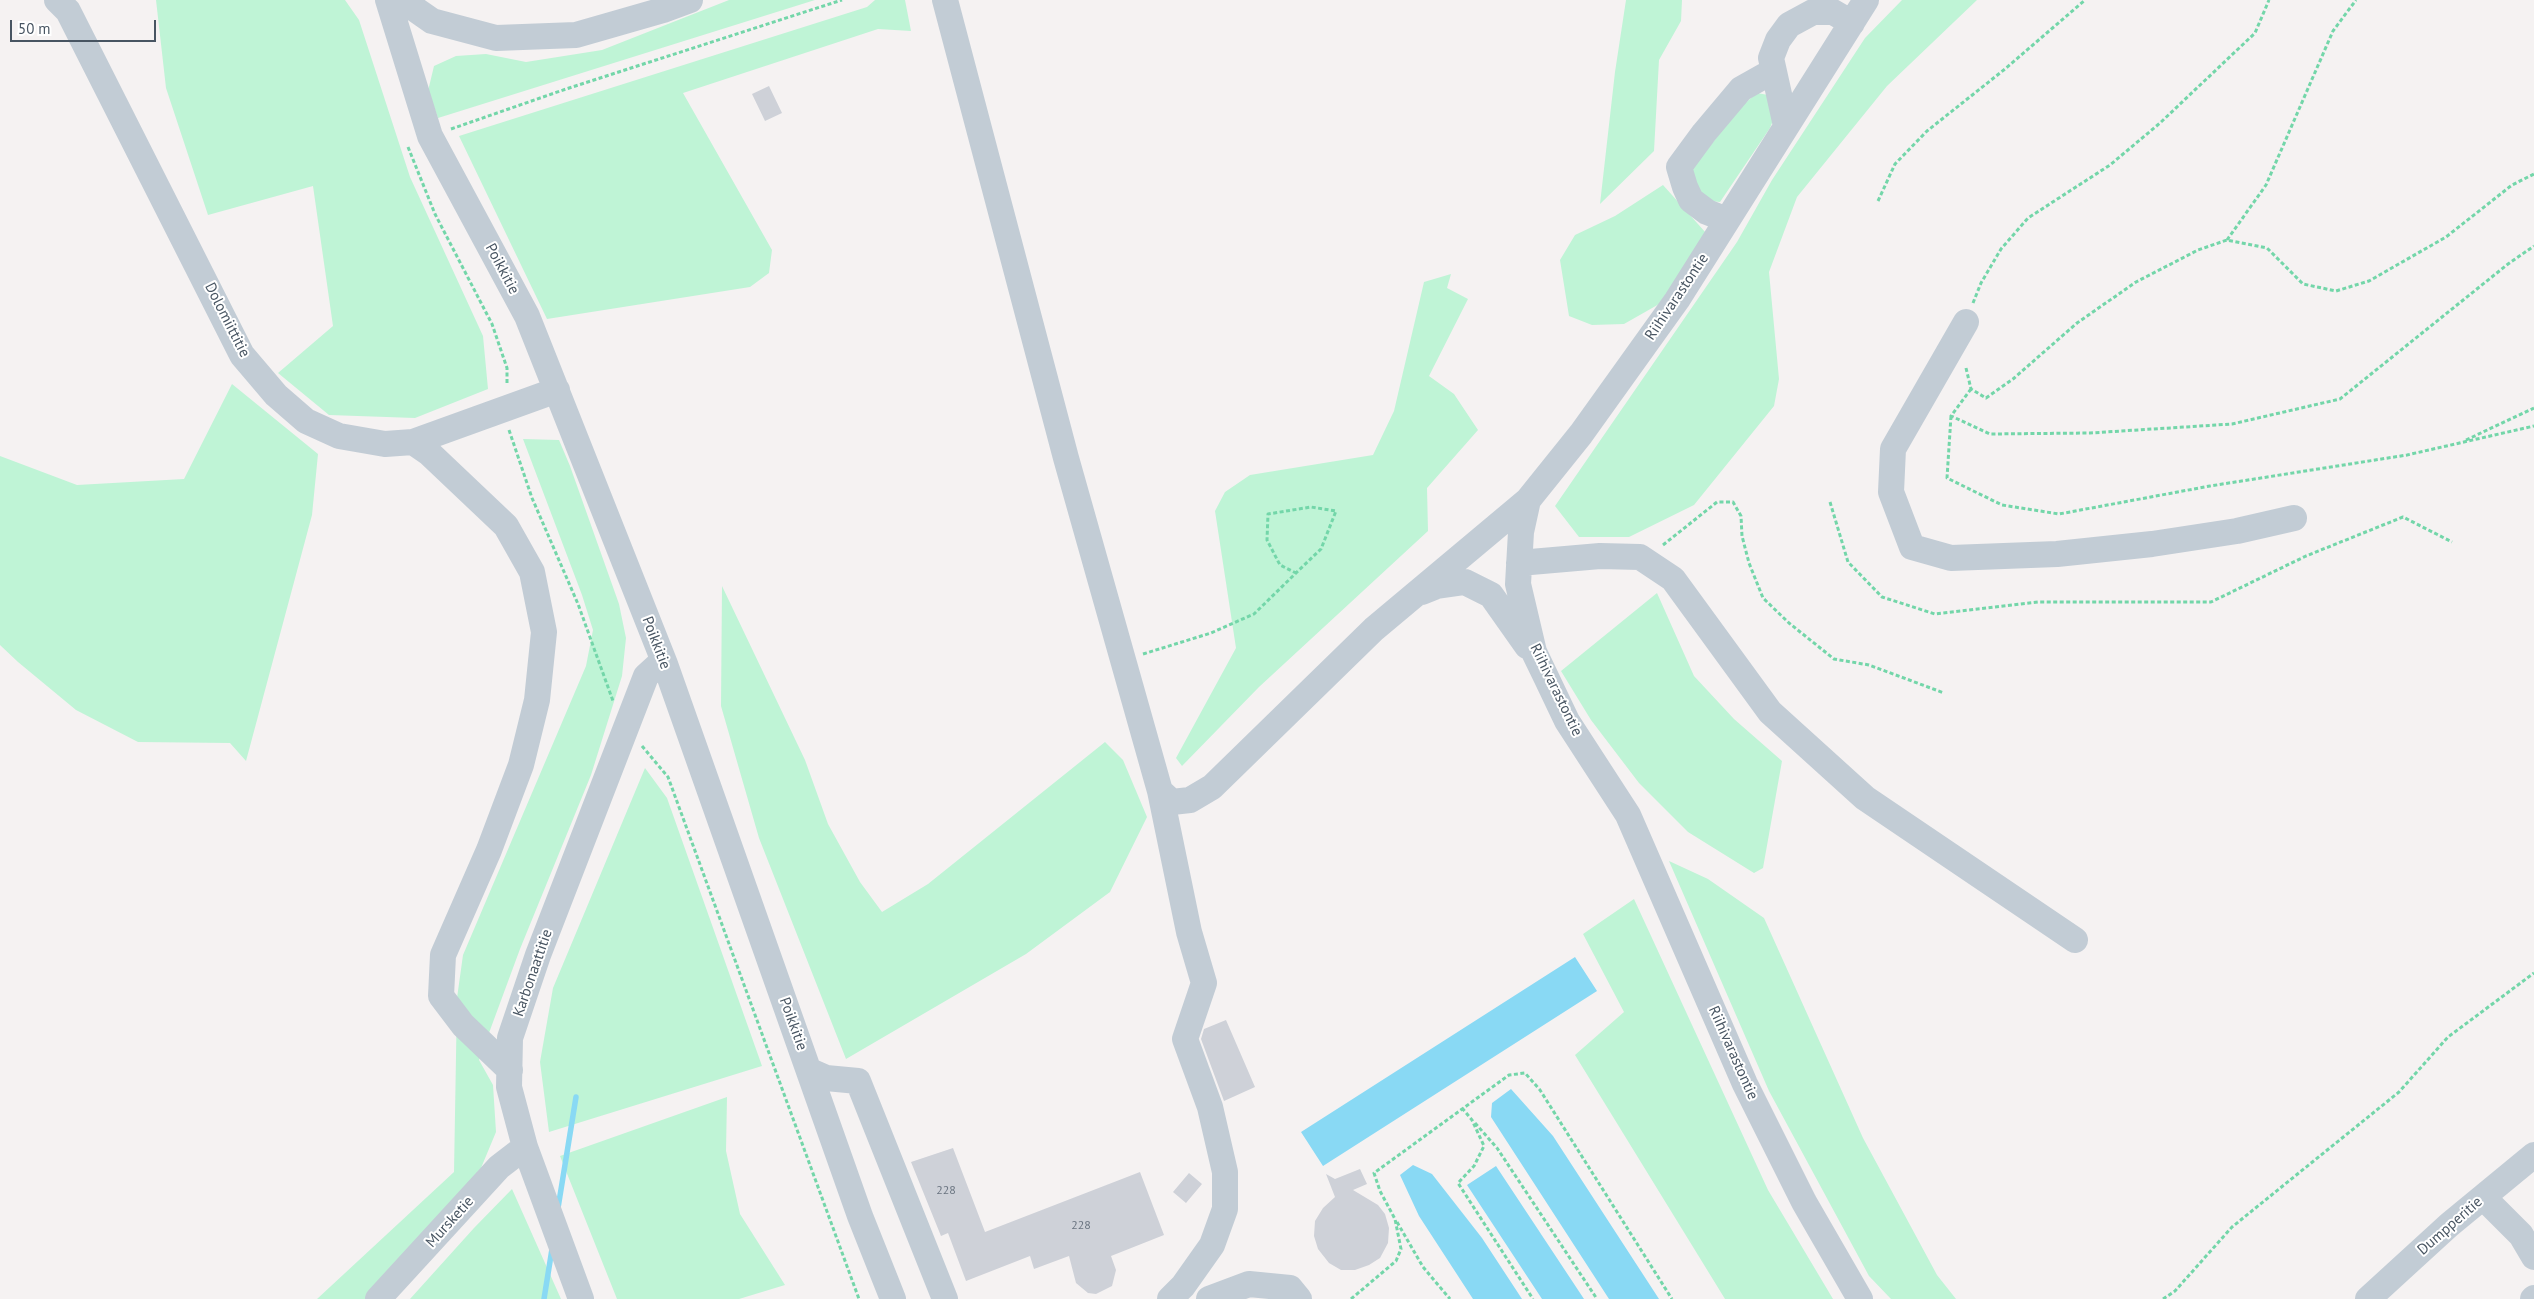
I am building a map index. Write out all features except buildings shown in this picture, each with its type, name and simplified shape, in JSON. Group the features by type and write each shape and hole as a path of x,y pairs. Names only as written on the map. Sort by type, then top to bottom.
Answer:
{"street":[{"name":"Dolomiittitie","path":"56,0 68,11 242,355 276,395 306,421 339,436 384,444 413,442 557,390"},
{"name":"Poikkitie","path":"388,0 419,140 527,316 665,664 736,870 810,1071 860,1216 893,1299"},
{"path":"402,0 432,21 496,38 576,35 663,10 690,0"},
{"path":"945,0 1066,458 1160,791 1189,932 1204,983 1185,1039 1210,1107 1225,1172 1225,1209 1212,1245 1183,1286 1170,1299"},
{"name":"Riihivarastontie","path":"1860,1299 1804,1202 1745,1084 1628,815 1567,721 1534,652 1518,584 1521,532 1528,500 1580,434 1677,300 1866,0"},
{"path":"1786,126 1771,58 1778,40 1789,24 1813,12 1833,12 1852,23"},
{"path":"1727,220 1707,212 1692,200 1684,187 1679,167 1704,133 1741,89 1773,71"},
{"path":"1966,322 1893,449 1890,492 1912,547 1951,558 2057,554 2152,544 2228,532 2294,518"},
{"path":"413,442 429,453 506,526 532,572 544,632 537,700 521,765 489,850 443,955 442,996 463,1025 510,1070"},
{"path":"1160,791 1172,802 1190,800 1212,787 1374,629 1528,500"},
{"path":"1519,563 1600,556 1640,557 1673,579 1770,712 1865,798 2075,940"},
{"path":"1410,597 1437,586 1465,582 1491,595 1517,630 1547,679"},
{"name":"Karbonaattitie","path":"581,1299 525,1147 509,1087 510,1038 538,955 646,676 657,666 665,664"},
{"path":"810,1071 826,1078 858,1081 945,1299"},
{"name":"Mursketie","path":"378,1299 499,1168 525,1147"},
{"name":"Dumpperitie","path":"2368,1299 2483,1197 2534,1155"},
{"path":"2483,1197 2521,1235 2534,1257"},
{"path":"1209,1299 1249,1284 1290,1288 1299,1299"}],"path":[{"path":"419,140 566,89 842,0"},
{"path":"1878,201 1895,164 1927,131 2005,69 2085,0"},
{"path":"1966,322 1981,283 2000,250 2028,218 2110,165 2160,123 2256,33 2269,0"},
{"path":"2227,240 2266,185 2334,31 2356,0"},
{"path":"1965,365 1971,389 1986,398 2013,379 2077,323 2136,282 2198,250 2227,240 2267,248 2303,284 2336,291 2369,281 2446,236 2512,185 2534,174"},
{"path":"1951,416 1990,434 2090,433 2232,424 2340,399 2508,264 2534,246"},
{"path":"1971,389 1951,416 1947,478 2002,505 2060,514 2210,486 2398,456 2534,426"},
{"path":"2461,443 2534,408"},
{"path":"1640,557 1664,544 1717,502 1733,502 1742,516 1742,536 1749,562 1763,598 1789,623 1834,659 1869,665 1944,692"},
{"path":"1830,502 1848,562 1882,597 1935,614 2038,602 2211,602 2306,556 2402,516 2452,542"},
{"path":"1124,660 1210,633 1254,614 1321,549 1336,511 1311,507 1268,514 1267,540 1280,565 1296,573"},
{"path":"2163,1299 2175,1291 2232,1227 2399,1092 2448,1037 2534,973"},
{"path":"1450,1299 1423,1267 1380,1191 1374,1173 1508,1074 1526,1073 1540,1090 1672,1299"},
{"path":"1462,1108 1497,1148 1597,1299"},
{"path":"1472,1120 1484,1146 1474,1166 1458,1183 1533,1299"},
{"path":"1351,1299 1396,1261 1401,1249 1395,1219"}],"green space":[{"path":"156,0 345,0 359,20 410,177 483,336 488,389 415,418 329,415 278,373 333,326 313,186 208,215 166,88"},
{"path":"729,0 815,0 438,118 428,91 434,66 456,56 486,54 526,62 602,50"},
{"path":"875,0 905,0 911,31 878,29 683,93 772,250 769,273 750,287 547,319 459,136 867,7"},
{"path":"1626,0 1682,0 1681,21 1659,60 1654,151 1600,204 1615,72"},
{"path":"1902,0 1977,0 1887,86 1797,197 1769,272 1779,379 1774,406 1694,505 1629,537 1579,537 1555,506 1737,242 1772,180 1865,38"},
{"path":"1757,93 1768,95 1776,113 1770,128 1720,202 1701,200 1688,175 1738,109"},
{"path":"1663,185 1706,233 1668,299 1624,324 1592,325 1569,316 1560,260 1575,235 1615,216"},
{"path":"1451,274 1447,288 1468,299 1429,376 1454,394 1478,430 1427,488 1428,531 1259,687 1182,766 1176,758 1236,648 1215,511 1225,492 1250,475 1373,455 1394,411 1424,282"},
{"path":"232,384 318,454 312,515 246,761 230,743 138,742 76,710 0,645 0,456 77,485 184,479"},
{"path":"523,439 559,440 570,466 619,604 626,638 622,676 591,775 520,949 479,1060 493,1085 496,1132 481,1168 366,1299 317,1299 454,1172 457,998 463,955 586,666 593,630 582,595"},
{"path":"722,586 805,760 828,824 860,882 882,912 928,884 1105,742 1123,760 1147,817 1110,892 1026,954 846,1059 759,838 721,706"},
{"path":"1657,593 1694,676 1734,719 1782,761 1763,868 1754,873 1688,832 1639,783 1591,720 1561,671"},
{"path":"645,768 667,798 762,1066 549,1132 540,1062 553,988"},
{"path":"1669,861 1708,879 1764,918 1863,1138 1937,1275 1956,1299 1891,1299 1869,1276 1769,1091"},
{"path":"1634,899 1768,1190 1833,1299 1725,1299 1575,1055 1624,1012 1583,934"},
{"path":"727,1097 726,1151 740,1214 785,1285 739,1299 617,1299 560,1156"},
{"path":"512,1189 561,1299 410,1299 474,1228"}],"water":[{"path":"1575,957 1597,991 1323,1166 1301,1132"},
{"path":"1511,1089 1553,1136 1659,1299 1609,1299 1491,1117 1492,1103"},
{"path":"1413,1165 1432,1174 1482,1238 1522,1299 1473,1299 1419,1216 1400,1175"},
{"path":"1496,1166 1584,1299 1542,1299 1467,1185"}],"waterway":[{"path":"558,1208 576,1097"},
{"path":"544,1299 552,1249"}]}
